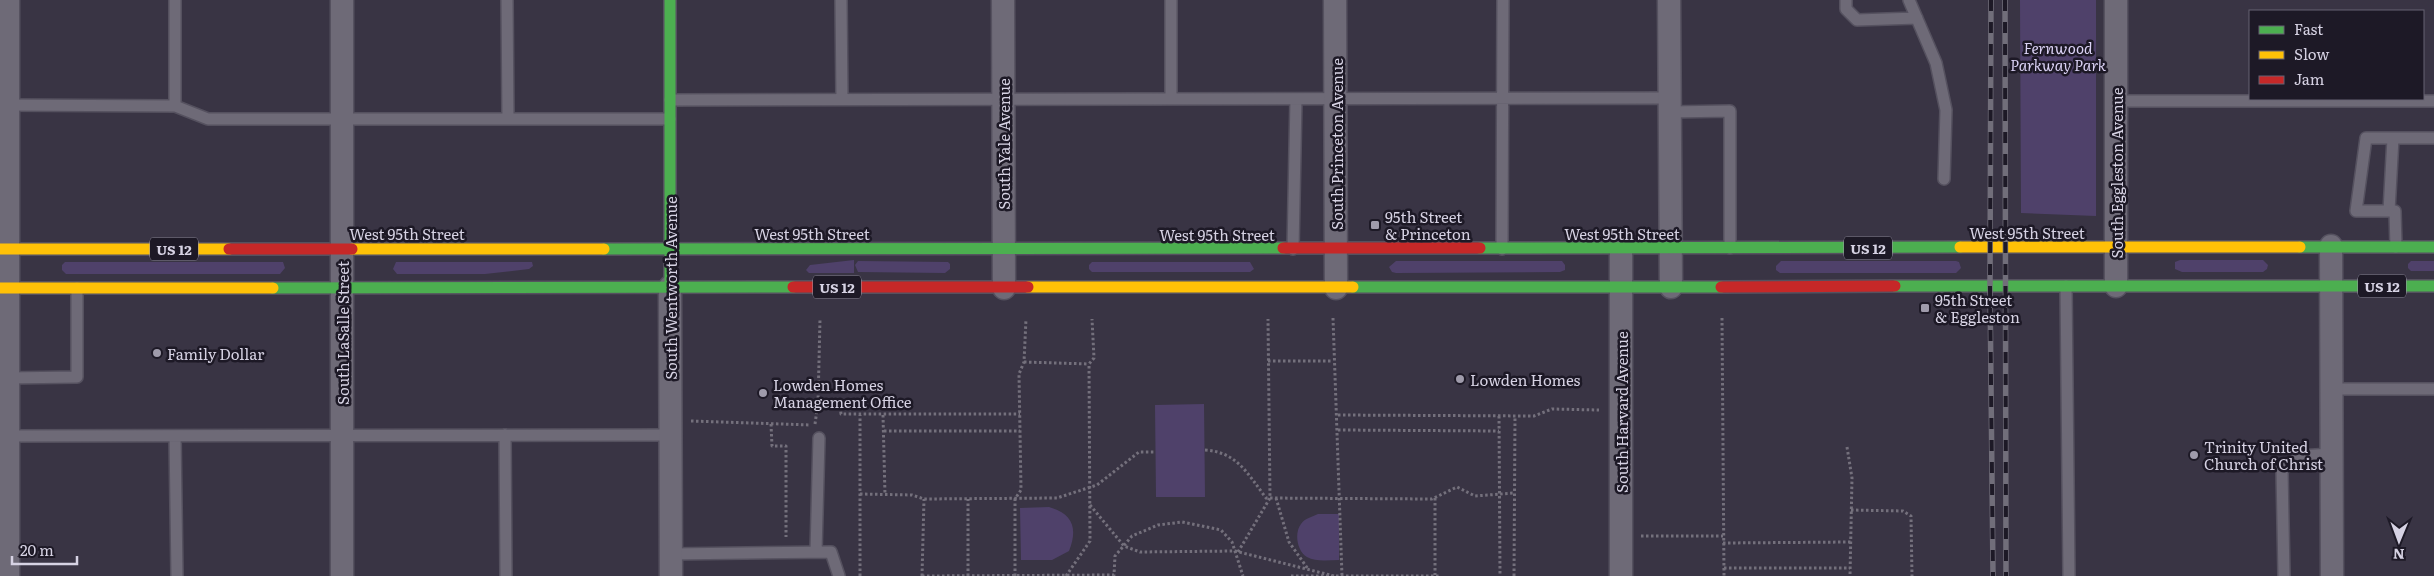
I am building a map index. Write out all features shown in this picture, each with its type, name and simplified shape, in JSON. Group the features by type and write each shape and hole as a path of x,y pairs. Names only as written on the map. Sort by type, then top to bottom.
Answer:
{"main road":[{"name":"South Wentworth Avenue","path":"670,0 670,287"},
{"name":"West 95th Street","path":"4,249 2434,247"},
{"name":"US 12","path":"4,288 2434,286"}],"street":[{"path":"8,0 4,105 4,288 7,378 4,436 8,576"},
{"name":"South LaSalle Street","path":"342,0 342,576"},
{"name":"South Yale Avenue","path":"1003,0 1004,288"},
{"name":"South Princeton Avenue","path":"1335,0 1336,288"},
{"path":"1669,0 1671,287"},
{"name":"South Eggleston Avenue","path":"2116,0 2116,286"},
{"path":"2331,246 2332,576"},
{"name":"South Harvard Avenue","path":"1621,248 1621,576"},
{"name":"South Wentworth Avenue","path":"670,287 671,565"}],"lane":[{"path":"174,0 175,106"},
{"path":"507,0 508,119"},
{"path":"841,0 842,100"},
{"path":"1171,0 1171,99"},
{"path":"1502,249 1503,0"},
{"path":"1846,0 1846,9 1857,20 1917,18"},
{"path":"1909,0 1936,63 1946,110 1944,179"},
{"path":"1293,249 1296,99"},
{"path":"670,100 1502,99 1670,105 1730,111 1730,248"},
{"path":"2116,101 2434,101"},
{"path":"4,105 175,106 208,119 670,119"},
{"path":"2396,247 2395,211 2356,211 2366,138 2434,138"},
{"path":"2389,211 2393,138"},
{"path":"2066,286 2069,576"},
{"path":"7,378 77,377 77,288"},
{"path":"2331,389 2434,389"},
{"path":"4,436 670,435"},
{"path":"176,436 177,576"},
{"path":"505,436 506,576"},
{"path":"816,552 819,438"},
{"path":"2284,576 2282,470 2299,456 2332,454"},
{"path":"671,565 786,552 830,552 839,576"}],"path":[{"path":"1333,318 1333,362 1338,415 1342,576"},
{"path":"1722,318 1724,576"},
{"path":"689,421 815,425 818,403 820,319"},
{"path":"1015,576 1015,499 1021,490 1019,374 1024,362 1026,319"},
{"path":"1066,576 1090,541 1089,364 1094,358 1092,319"},
{"path":"1236,552 1270,498 1268,319"},
{"path":"1268,361 1333,362"},
{"path":"1024,362 1089,364"},
{"path":"818,403 840,405 841,414 1020,414"},
{"path":"1338,415 1534,416 1552,409 1602,410"},
{"path":"860,415 860,576"},
{"path":"883,415 885,494"},
{"path":"1499,416 1500,576"},
{"path":"1514,416 1514,576"},
{"path":"771,424 772,446 786,446 786,552"},
{"path":"1338,430 1499,431"},
{"path":"884,431 1020,431"},
{"path":"1847,447 1852,478 1850,576"},
{"path":"1205,450 1228,454 1245,470 1266,498 1435,498 1457,487 1475,496 1514,494"},
{"path":"860,494 912,495 924,499 1056,498 1097,486 1139,452 1155,452"},
{"path":"1276,498 1289,542 1308,569"},
{"path":"1291,576 1437,575 1435,498"},
{"path":"924,499 922,576 1114,575 1116,556 1132,536 1158,525 1182,522 1221,530 1232,542 1243,576"},
{"path":"968,499 968,576"},
{"path":"1090,505 1124,546 1140,552 1236,552 1334,576"},
{"path":"1851,510 1903,511 1911,516 1912,576"},
{"path":"1641,536 1723,536"},
{"path":"1724,543 1851,542"},
{"path":"1724,568 1850,568"}],"green space":[{"name":"Fernwood Parkway Park","path":"2020,0 2096,0 2096,216 2021,213"},
{"path":"854,260 854,273 809,273 806,270 810,265"},
{"path":"2180,260 2263,260 2268,265 2267,269 2263,272 2182,272 2175,269 2175,262"},
{"path":"858,261 948,262 950,269 945,273 858,272 855,265"},
{"path":"1396,261 1562,261 1565,265 1565,270 1560,272 1396,273 1392,272 1389,267"},
{"path":"1781,261 1956,261 1959,262 1961,268 1956,273 1780,273 1776,270 1776,266"},
{"path":"2411,261 2434,261 2434,271 2411,271 2408,268 2408,264"},
{"path":"65,262 283,262 285,268 280,274 66,274 62,270 62,265"},
{"path":"396,262 532,262 533,266 529,269 485,274 397,274 393,269"},
{"path":"1092,262 1250,262 1254,269 1250,272 1092,272 1089,269 1089,265"},
{"path":"1204,404 1205,497 1156,497 1155,405"},
{"path":"1049,507 1064,514 1071,523 1073,535 1069,551 1052,560 1021,560 1020,508"},
{"path":"1318,514 1339,514 1339,560 1314,560 1307,557 1301,551 1297,537 1299,528 1307,519"}],"railway":[{"path":"1991,0 1990,287 1993,576"},
{"path":"2005,0 2006,576"}],"traffic: fast":[{"path":"670,0 670,287"},
{"path":"1480,248 1960,247"},
{"path":"2300,247 2434,247"},
{"path":"604,249 1283,248"},
{"path":"1895,286 2434,286"},
{"path":"273,288 793,287"},
{"path":"1353,287 1721,287"}],"traffic: slow":[{"path":"1960,247 2300,247"},
{"path":"0,249 229,249"},
{"path":"352,249 604,249"},
{"path":"1028,287 1353,287"},
{"path":"0,288 273,288"}],"traffic: jam":[{"path":"1283,248 1480,248"},
{"path":"229,249 352,249"},
{"path":"1721,287 1895,286"},
{"path":"793,287 1028,287"}],"place":[{"name":"95th Street & Princeton","path":"1375,225"},
{"name":"95th Street & Eggleston","path":"1925,308"},
{"name":"Family Dollar","path":"157,353"},
{"name":"Lowden Homes","path":"1460,379"},
{"name":"Lowden Homes Management Office","path":"763,393"},
{"name":"Trinity United Church of Christ","path":"2194,455"}]}
